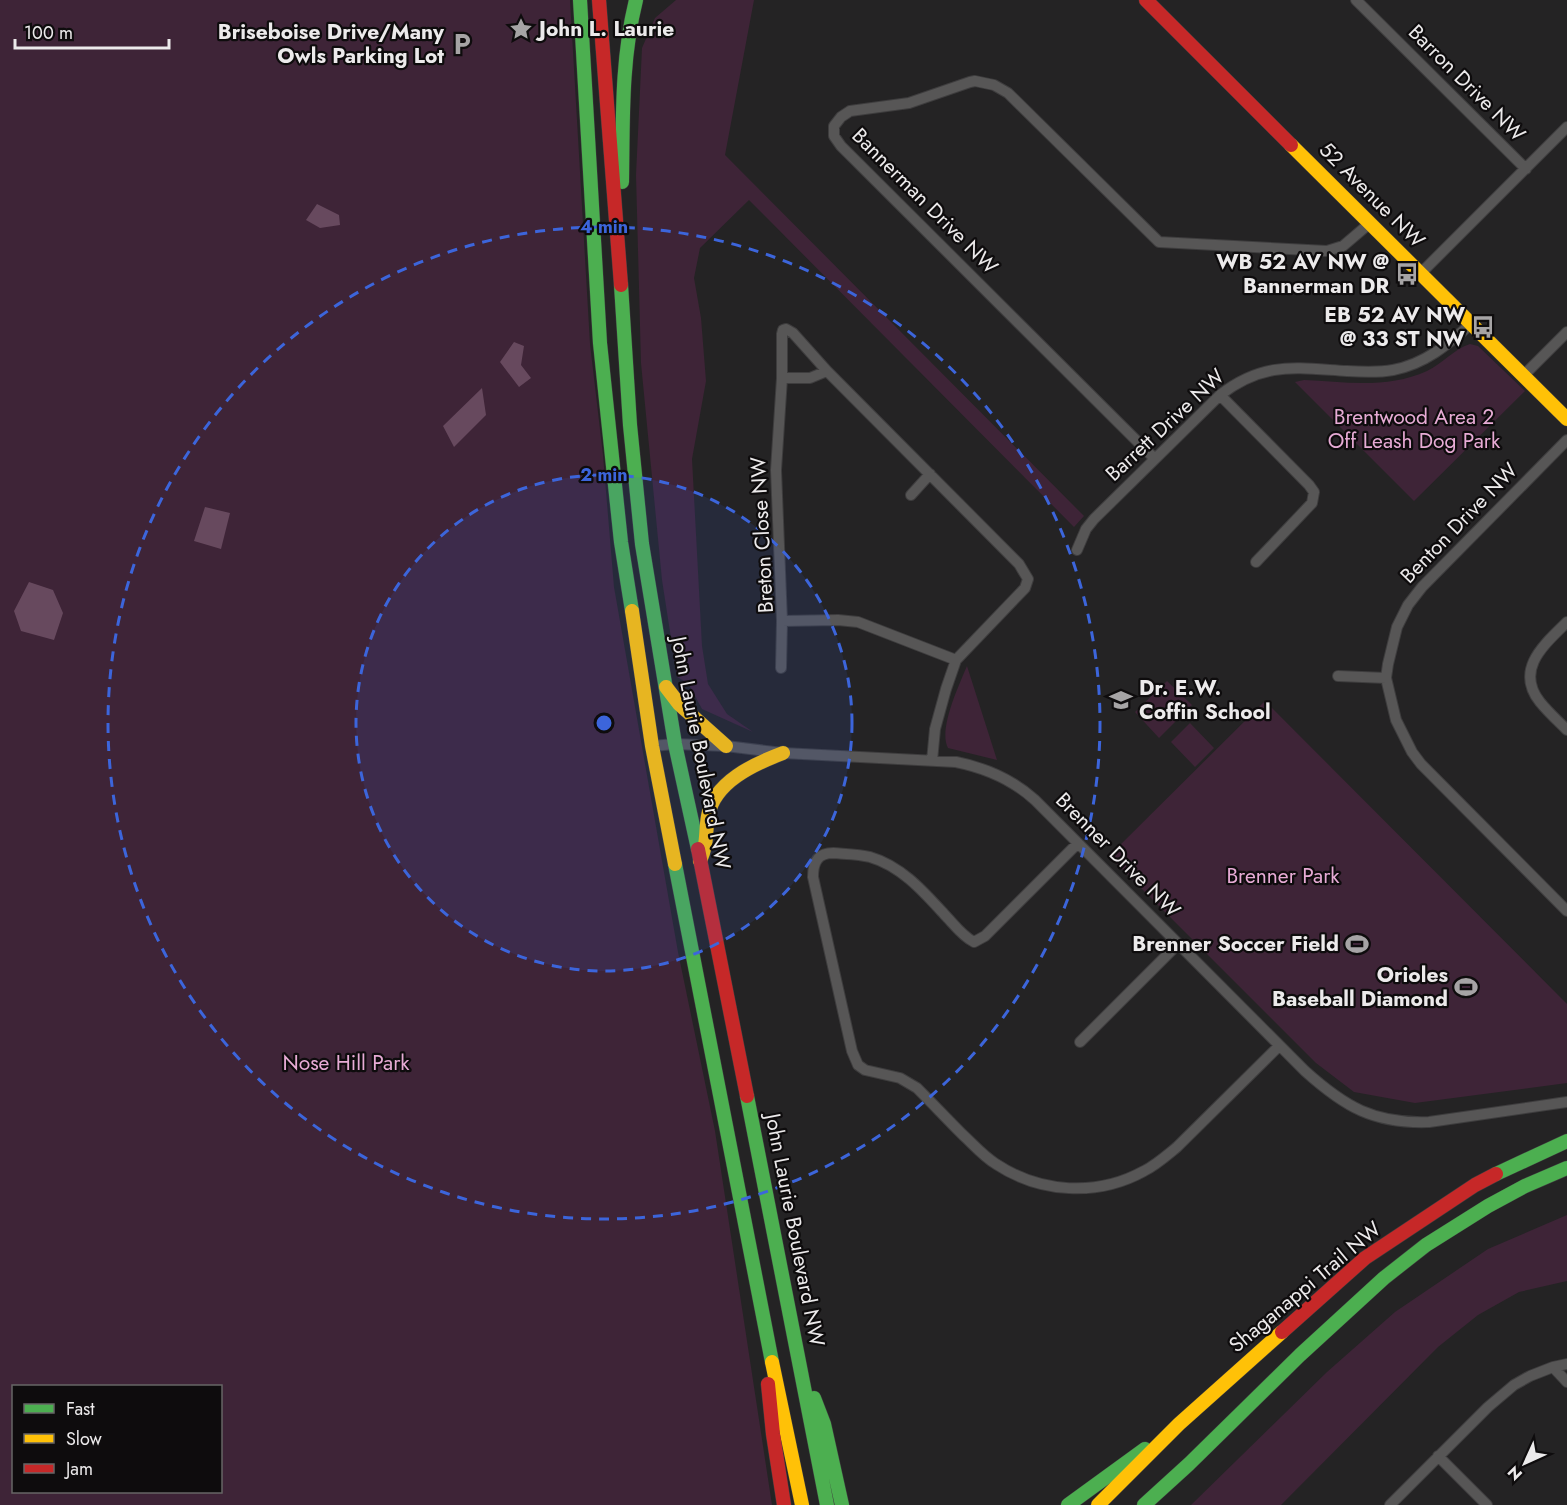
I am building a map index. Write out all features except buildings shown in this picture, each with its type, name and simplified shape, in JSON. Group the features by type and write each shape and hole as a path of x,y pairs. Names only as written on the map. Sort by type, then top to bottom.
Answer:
{"main road":[{"name":"John Laurie Boulevard NW","path":"580,0 600,342 621,542 652,746 759,1300 802,1505"},
{"name":"John Laurie Boulevard NW","path":"599,0 630,425 642,544 675,744 707,891 827,1505"},
{"path":"618,242 622,187 624,77 627,46 636,0"},
{"name":"52 Avenue NW","path":"1146,0 1567,419"},
{"path":"665,686 679,704 726,746"},
{"path":"699,861 706,846 709,808 720,791 759,762 783,753"},
{"name":"Shaganappi Trail NW","path":"1098,1505 1179,1424 1365,1258 1475,1185 1567,1141"},
{"name":"Shaganappi Trail NW","path":"1144,1505 1384,1278 1426,1245 1488,1206 1525,1186 1567,1168"},
{"path":"759,1300 773,1434 784,1505"},
{"path":"799,1360 824,1424 842,1505"},
{"path":"1068,1505 1179,1424"}],"street":[{"name":"Barron Drive NW","path":"1356,0 1526,169"},
{"name":"Bannerman Drive NW","path":"1155,459 842,146 834,136 834,126 841,117 850,111 909,103 970,82 984,83 1008,93 1159,242 1327,251 1343,246 1370,223"},
{"path":"1420,273 1567,127"},
{"name":"Barrett Drive NW","path":"1077,550 1090,524 1220,395 1239,381 1259,372 1275,369 1382,372 1404,367 1419,362 1441,349 1471,324"},
{"name":"Breton Close NW","path":"932,761 935,729 956,660 1025,588 1028,579 1019,564 827,371 793,333 786,329 783,330 776,470 782,621 858,622 956,660"},
{"path":"1523,376 1567,332"},
{"path":"782,378 810,378 827,371"},
{"path":"1220,395 1314,492 1312,503 1256,562"},
{"name":"Benton Drive NW","path":"1567,440 1422,587 1408,605 1397,627 1386,678 1396,720 1412,752 1421,764 1567,911"},
{"path":"911,495 930,474"},
{"path":"781,668 782,621"},
{"path":"1567,622 1536,655 1531,677 1532,688 1540,702 1567,730"},
{"path":"1338,676 1386,678"},
{"name":"Brenner Drive NW","path":"652,746 675,744 726,746 783,753 956,762 981,768 1016,784 1035,800 1279,1046 1337,1099 1364,1113 1392,1121 1411,1123 1567,1102"},
{"path":"1078,843 985,936 974,942 964,935 914,882 889,865 871,857 829,853 815,861 813,877 852,1051 858,1065 865,1070 900,1078 910,1083 980,1152 1008,1171 1028,1181 1043,1185 1064,1189 1097,1188 1145,1171 1160,1161 1279,1046"},
{"path":"1080,1042 1178,944"},
{"path":"1390,1505 1488,1407 1515,1385 1530,1376 1567,1364"},
{"path":"1553,1368 1567,1382"},
{"path":"1438,1456 1487,1505"}],"green space":[{"name":"Nose Hill Park","path":"0,0 570,0 590,344 603,455 614,587 678,952 715,1131 772,1505 0,1505"},
{"path":"676,0 754,0 725,155 1084,516 1074,527 749,200 700,248 694,278 701,318 706,381 692,459 702,646 708,684 727,714 753,732 702,709 688,683 677,677 662,580 641,363 636,175 642,48 655,18"},
{"name":"Brentwood Area 2 Off Leash Dog Park","path":"1470,344 1478,346 1525,391 1414,501 1295,382 1304,380 1366,383 1412,377 1438,365 1459,349"},
{"path":"967,666 997,760 948,748 946,730 948,719"},
{"path":"1167,681 1192,705 1159,738 1135,712"},
{"name":"Brenner Park","path":"1265,701 1567,1004 1567,1083 1415,1103 1354,1092 1316,1063 1109,856"},
{"path":"1190,723 1214,748 1195,767 1171,742"},
{"path":"1567,1215 1567,1281 1519,1292 1478,1315 1438,1347 1281,1505 1191,1505 1327,1372 1395,1312 1488,1249"}],"shaded area":[{"path":"317,204 339,215 340,225 320,228 306,220"},
{"path":"514,342 524,346 521,365 531,378 519,387 500,362"},
{"path":"482,388 486,415 454,447 443,426"},
{"path":"205,507 230,513 221,549 194,541"},
{"path":"29,582 53,590 63,613 54,640 21,631 14,611"}],"traffic: fast":[{"path":"580,0 600,343 621,542 632,611"},
{"path":"622,182 625,68 636,0"},
{"path":"621,285 630,425 642,544 675,744 698,849"},
{"path":"675,864 772,1362"},
{"path":"747,1096 827,1505"},
{"path":"1496,1174 1567,1141"},
{"path":"1144,1505 1384,1278 1426,1245 1488,1206 1525,1186 1567,1168"},
{"path":"814,1398 824,1424 842,1505"},
{"path":"1068,1505 1145,1449"}],"traffic: slow":[{"path":"1291,145 1567,419"},
{"path":"632,611 652,746 675,864"},
{"path":"666,687 679,704 726,746"},
{"path":"700,861 705,844 708,816 718,793 748,769 783,753"},
{"path":"1098,1505 1179,1424 1282,1332"},
{"path":"772,1362 802,1505"}],"traffic: jam":[{"path":"599,0 621,285"},
{"path":"1146,0 1291,145"},
{"path":"698,849 747,1096"},
{"path":"1282,1332 1365,1258 1475,1185 1496,1174"},
{"path":"768,1384 784,1505"}],"place":[{"name":"John L. Laurie","path":"521,29"},
{"name":"Briseboise Drive/Many Owls Parking Lot","path":"462,44"},
{"name":"WB 52 AV NW @ Bannerman DR","path":"1407,274"},
{"name":"EB 52 AV NW @ 33 ST NW","path":"1483,327"},
{"name":"Dr. E.W. Coffin School","path":"1121,700"},
{"name":"Brenner Soccer Field","path":"1357,944"},
{"name":"Orioles Baseball Diamond","path":"1466,987"}]}
